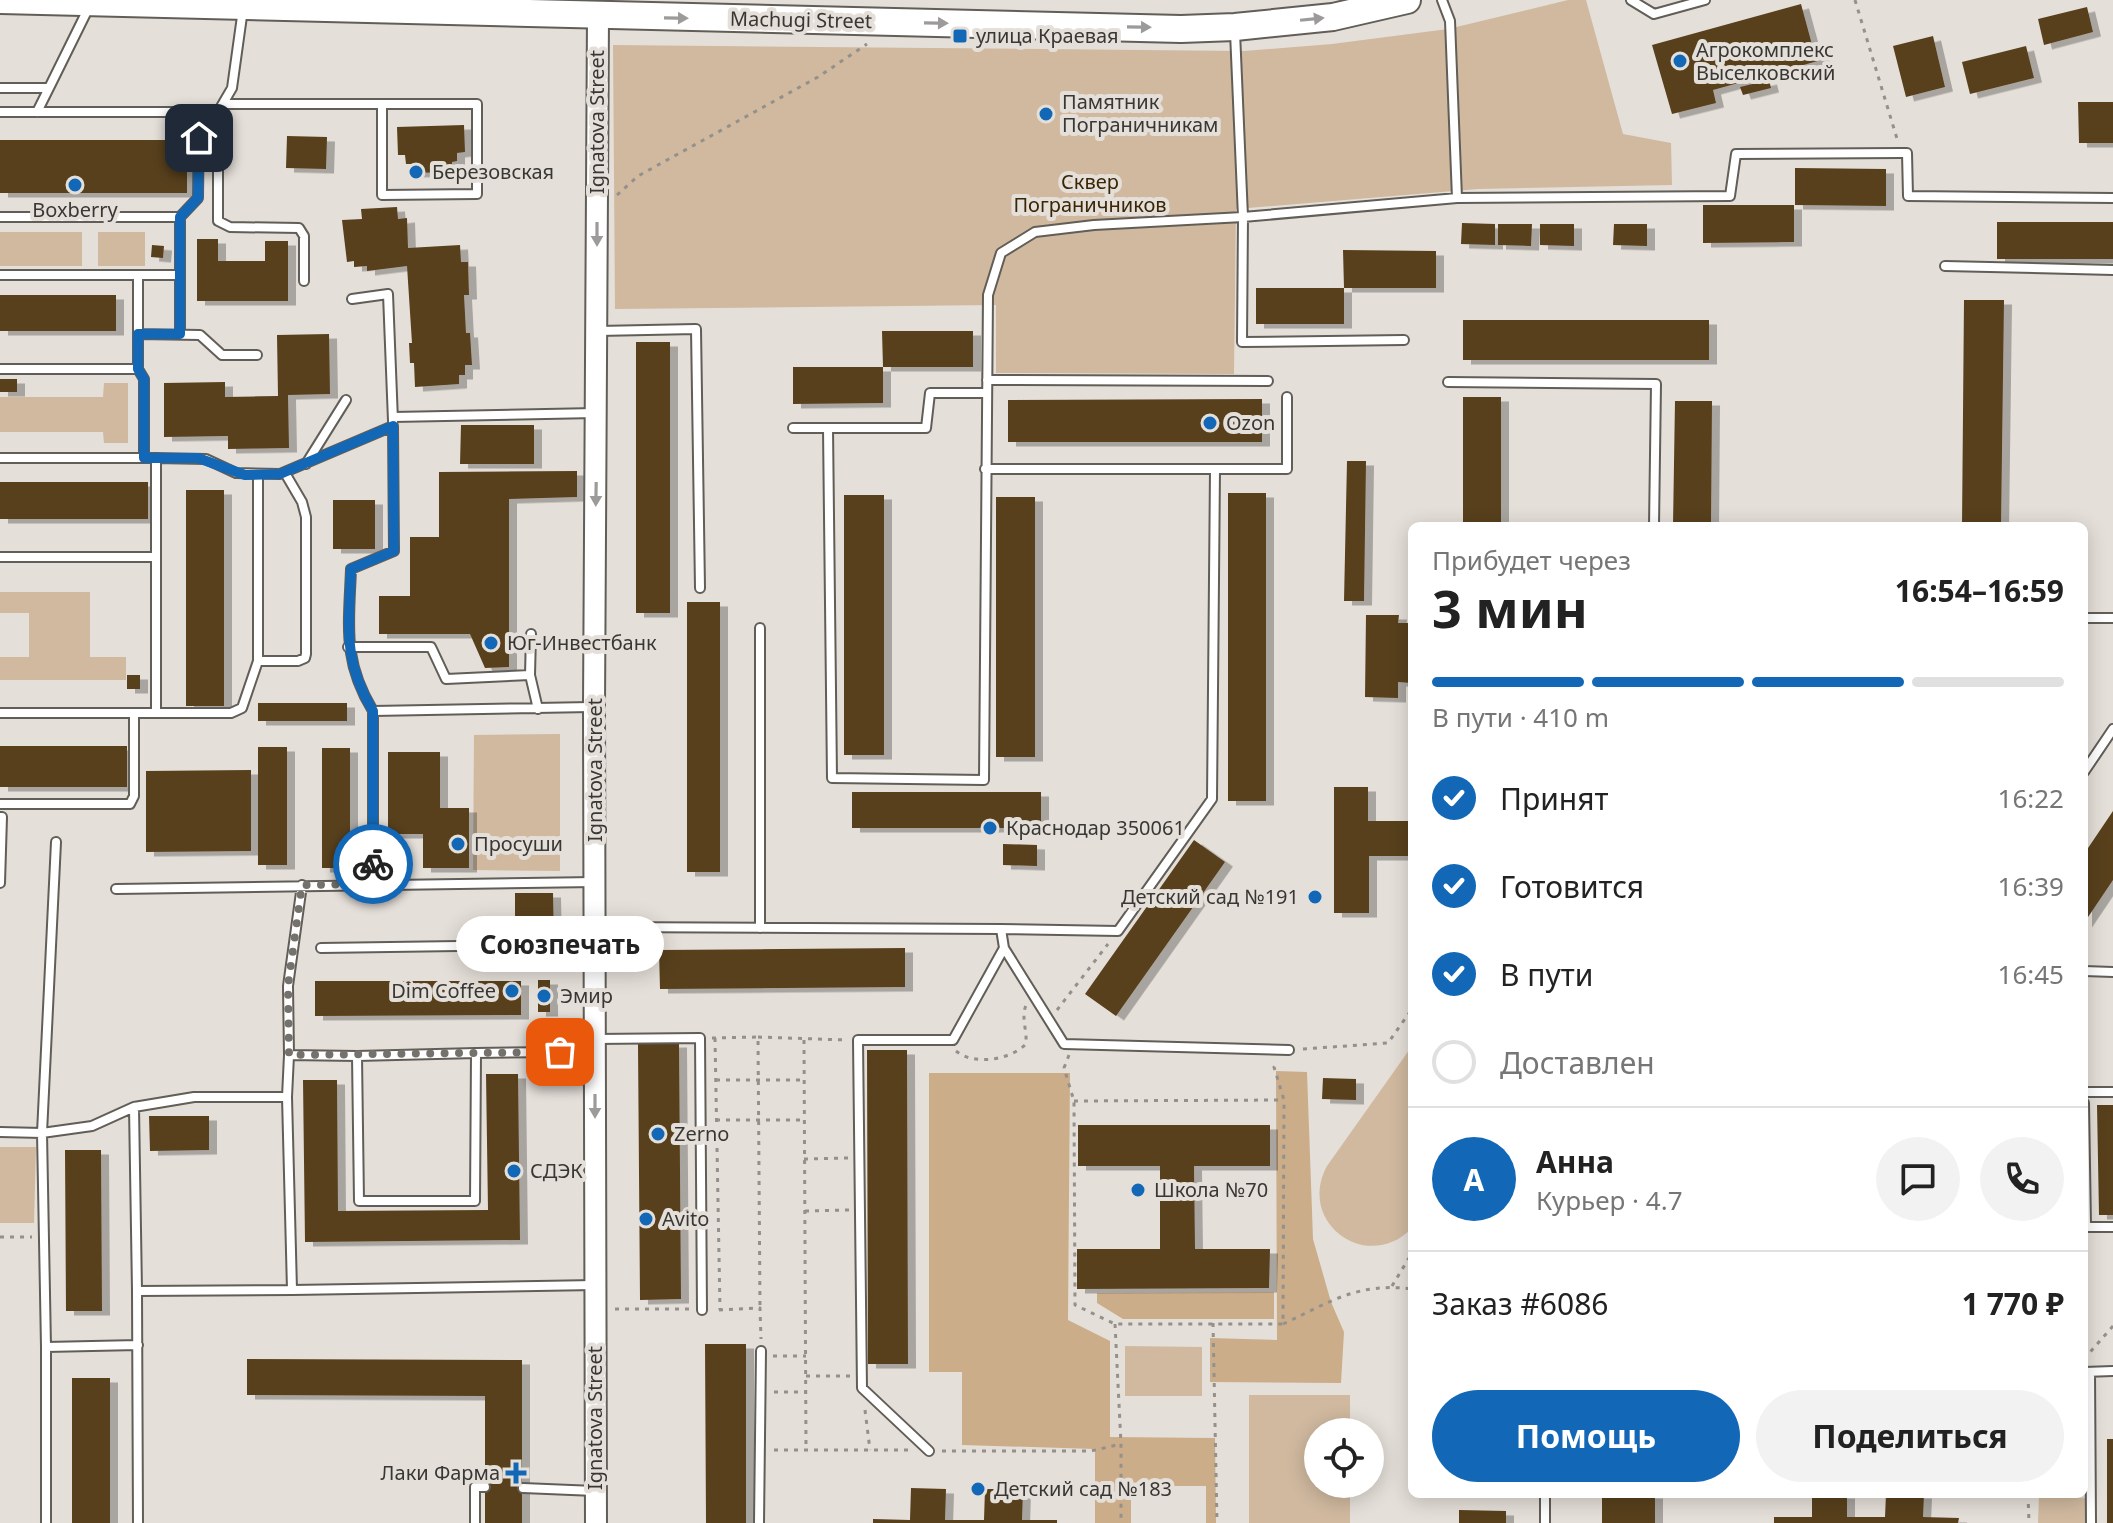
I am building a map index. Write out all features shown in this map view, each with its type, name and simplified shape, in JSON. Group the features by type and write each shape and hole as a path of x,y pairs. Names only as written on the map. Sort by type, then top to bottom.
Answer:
{"main road":[{"name":"Machugi Street","path":"0,0 1181,29 1333,17 1407,0"}],"street":[{"name":"Ignatova Street","path":"596,1523 594,707 598,16"}],"lane":[{"path":"1442,0 1450,21 1457,198"},
{"path":"1631,0 1654,14 1705,0"},
{"path":"37,112 92,1"},
{"path":"244,4 232,88 220,108 218,221 230,227 299,228 304,236 304,281"},
{"path":"1235,27 1243,217 1242,342 1404,340"},
{"path":"0,88 49,88"},
{"path":"0,112 199,112 220,108 382,104 477,104 477,194 382,195 382,104"},
{"path":"180,334 180,217 198,198 199,112"},
{"path":"828,428 832,778 984,780 988,295 1001,253 1035,232 1457,198 1730,196 1736,154 1907,153 1908,196 2113,198"},
{"path":"0,217 180,217"},
{"path":"1945,266 2113,270"},
{"path":"0,275 180,275"},
{"path":"138,275 138,369 144,379 144,458"},
{"path":"352,299 388,294 393,422 394,551 351,569 348,647 360,690 373,711 373,884"},
{"path":"597,331 696,329 700,588"},
{"path":"138,334 200,335 222,355 257,355"},
{"path":"0,369 138,369"},
{"path":"987,380 1268,381"},
{"path":"1448,382 1656,384 1654,522"},
{"path":"793,428 926,428 930,393 987,393"},
{"path":"985,469 1287,469 1287,397"},
{"path":"306,464 346,400"},
{"path":"0,458 206,459 236,473 285,473 393,422 597,413"},
{"path":"156,458 156,713"},
{"path":"321,948 760,928 1118,931 1212,799 1215,469"},
{"path":"258,661 302,661 306,654 306,517 302,502 285,473"},
{"path":"0,713 238,712 258,661 258,475"},
{"path":"0,557 156,557"},
{"path":"2088,618 2113,618"},
{"path":"760,628 760,928"},
{"path":"531,634 530,675 538,709"},
{"path":"348,647 431,647 446,679 530,675"},
{"path":"373,711 594,707"},
{"path":"0,804 130,804 134,796 134,713"},
{"path":"2088,766 2113,729"},
{"path":"0,817 0,883"},
{"path":"46,1523 42,1133 56,842"},
{"path":"116,889 595,882"},
{"path":"292,1290 287,1097 288,986 302,885"},
{"path":"1001,929 1004,948 1064,1044 1289,1050"},
{"path":"929,1451 862,1388 858,1040 953,1040 1004,948"},
{"path":"2088,971 2113,972"},
{"path":"289,1055 560,1052 595,1039 700,1038 702,1310"},
{"path":"357,1056 359,1201 475,1201 476,1053"},
{"path":"2088,1092 2113,1092"},
{"path":"0,1132 42,1133 92,1126 134,1107 194,1097 287,1097"},
{"path":"134,1107 138,1523"},
{"path":"2088,1227 2113,1227"},
{"path":"137,1291 595,1285"},
{"path":"46,1347 138,1345"},
{"path":"759,1523 761,1354"},
{"path":"2088,1372 2113,1371"},
{"path":"2088,1458 2091,1523"},
{"path":"475,1523 475,1487 485,1487"},
{"path":"523,1488 596,1491"},
{"path":"1545,1498 1545,1523"}],"path":[{"path":"1855,0 1901,153"},
{"path":"614,197 638,176 818,77 868,44"},
{"path":"1049,1020 1118,931"},
{"path":"953,1040 958,1054 966,1057 1000,1058 1020,1050 1026,1044 1027,1029 1022,1016 1031,991"},
{"path":"1283,1324 1284,1100 1274,1067 1289,1050 1388,1043 1408,1015"},
{"path":"758,1037 761,1354 806,1356"},
{"path":"700,1038 858,1040"},
{"path":"715,1038 720,1310"},
{"path":"804,1040 806,1450"},
{"path":"1073,1044 1064,1068 1074,1101 1075,1305 1115,1324 1283,1324 1350,1291 1392,1286 1408,1288"},
{"path":"716,1080 804,1080"},
{"path":"1074,1101 1284,1100"},
{"path":"716,1120 804,1120"},
{"path":"804,1159 859,1158"},
{"path":"805,1211 860,1210"},
{"path":"0,1237 44,1237"},
{"path":"1392,1286 1408,1260"},
{"path":"615,1309 760,1308"},
{"path":"1213,1323 1217,1523"},
{"path":"1115,1324 1121,1523"},
{"path":"2088,1354 2113,1326"},
{"path":"806,1376 862,1376"},
{"path":"862,1388 870,1450"},
{"path":"761,1392 806,1392"},
{"path":"2028,1498 2029,1523"}],"green space":[{"name":"Сквер Пограничников","path":"1568,0 1586,0 1623,134 1671,143 1672,185 1478,189 1236,209 1234,374 996,373 996,305 615,309 613,45 1244,51 1332,44 1448,29"},
{"path":"0,232 82,232 82,266 0,266"},
{"path":"98,232 145,232 145,266 98,266"},
{"path":"104,383 128,383 128,443 104,443 103,432 0,432 0,397 103,397"},
{"path":"0,592 90,592 90,657 126,657 126,680 0,680 0,657 29,657 29,613 0,613"},
{"path":"560,734 560,871 473,870 474,735"},
{"path":"1408,1052 1408,1231 1394,1241 1376,1246 1358,1244 1341,1236 1329,1223 1321,1206 1320,1187 1327,1166"},
{"path":"0,1147 36,1147 34,1223 0,1223"},
{"path":"1125,1346 1202,1347 1202,1396 1125,1396"},
{"path":"1249,1395 1350,1395 1350,1418 1304,1418 1304,1498 1350,1498 1350,1523 1249,1523"},
{"path":"2039,1498 2087,1498 2086,1523 2038,1523"}],"shaded area":[{"path":"1276,1071 1307,1072 1313,1239 1331,1302 1344,1332 1341,1383 1210,1382 1210,1338 1277,1340"},
{"path":"929,1073 1070,1073 1068,1320 1110,1341 1110,1437 1215,1438 1216,1523 1206,1523 1206,1486 1131,1486 1131,1523 1095,1523 1095,1449 962,1445 962,1372 929,1372"},
{"path":"1274,1292 1274,1319 1123,1319 1097,1303 1097,1293"}],"building":[{"path":"1801,4 1814,52 1822,49 1825,59 1713,90 1716,103 1672,114 1652,45"},
{"path":"2087,7 2093,32 2044,45 2038,19"},
{"path":"1933,36 1945,87 1906,97 1893,46"},
{"path":"2026,46 2034,78 1970,94 1962,62"},
{"path":"1769,80 1771,88 1743,95 1740,87"},
{"path":"2078,102 2113,102 2113,143 2079,143"},
{"path":"464,125 465,152 457,153 457,161 452,162 452,172 413,173 412,164 406,164 405,155 398,155 397,127"},
{"path":"287,136 327,137 326,169 286,168"},
{"path":"0,140 187,140 187,193 0,193"},
{"path":"1795,168 1886,169 1886,206 1795,205"},
{"path":"1703,205 1794,205 1794,242 1703,243"},
{"path":"397,207 398,219 407,218 408,248 460,245 461,262 468,262 469,295 464,295 472,365 465,365 465,375 459,375 459,384 415,387 414,363 410,363 409,343 412,343 407,266 367,271 367,266 354,267 354,261 347,262 342,220 362,219 361,209"},
{"path":"1997,222 2113,222 2113,259 1997,259"},
{"path":"1462,223 1495,224 1495,245 1461,244"},
{"path":"1498,224 1532,224 1531,246 1498,245"},
{"path":"1540,224 1574,224 1574,246 1540,245"},
{"path":"1614,224 1647,224 1647,246 1613,245"},
{"path":"197,239 218,239 218,261 265,261 265,241 288,241 288,301 197,301"},
{"path":"152,245 164,246 163,258 151,257"},
{"path":"1343,250 1436,251 1436,288 1344,288"},
{"path":"1256,288 1344,288 1344,324 1256,324"},
{"path":"0,295 116,295 116,331 0,331"},
{"path":"1964,300 2004,300 2001,522 1962,522"},
{"path":"1463,320 1709,320 1709,360 1463,360"},
{"path":"882,331 973,331 973,367 883,367"},
{"path":"329,334 330,394 288,395 289,448 228,449 228,436 164,437 164,383 225,382 225,397 278,396 277,335"},
{"path":"636,342 670,342 670,613 636,613"},
{"path":"793,367 883,367 883,403 793,404"},
{"path":"0,379 17,379 17,392 0,392"},
{"path":"1463,397 1501,397 1501,522 1463,522"},
{"path":"1262,399 1262,442 1008,442 1008,400"},
{"path":"1675,401 1712,401 1711,522 1673,522"},
{"path":"461,425 534,425 534,464 460,464"},
{"path":"1347,461 1366,461 1364,601 1344,601"},
{"path":"577,471 577,497 509,499 509,667 485,668 470,634 379,634 379,596 410,596 410,537 439,537 439,472"},
{"path":"0,482 148,482 148,519 0,519"},
{"path":"186,490 224,490 224,706 186,706"},
{"path":"1228,493 1266,493 1266,801 1228,801"},
{"path":"844,495 884,495 884,755 844,755"},
{"path":"996,497 1035,497 1035,757 996,757"},
{"path":"333,500 375,500 375,549 333,549"},
{"path":"687,602 720,602 720,872 687,872"},
{"path":"1366,615 1399,615 1398,623 1408,623 1408,683 1398,682 1398,698 1365,697"},
{"path":"127,675 140,675 140,689 127,689"},
{"path":"258,703 347,703 347,721 258,721"},
{"path":"0,746 127,746 127,787 0,787"},
{"path":"258,747 287,747 287,865 258,865"},
{"path":"322,748 350,748 350,868 322,868"},
{"path":"388,752 440,752 440,808 469,808 469,868 423,868 423,834 388,834"},
{"path":"251,770 251,851 146,852 146,771"},
{"path":"1334,787 1368,787 1368,821 1408,821 1408,856 1369,856 1369,913 1334,913"},
{"path":"852,792 1041,792 1041,828 852,828"},
{"path":"2113,811 2113,880 2088,917 2088,848"},
{"path":"1194,840 1225,862 1116,1016 1085,994"},
{"path":"1003,844 1037,845 1037,866 1003,865"},
{"path":"515,893 553,893 554,942 515,942"},
{"path":"905,948 905,987 660,989 659,950"},
{"name":"Эмир","path":"538,980 550,980 550,1012 538,1012"},
{"path":"315,981 521,981 521,1015 315,1016"},
{"path":"679,1043 681,1299 640,1300 638,1044"},
{"path":"867,1050 907,1050 908,1364 868,1364"},
{"path":"558,1066 578,1066 578,1081 558,1081"},
{"path":"486,1074 518,1074 520,1240 305,1242 303,1080 337,1080 338,1211 488,1210"},
{"path":"1323,1078 1356,1079 1356,1100 1322,1099"},
{"path":"2097,1105 2113,1105 2113,1215 2099,1215"},
{"path":"149,1116 209,1116 209,1150 150,1151"},
{"path":"1078,1125 1270,1125 1270,1166 1194,1166 1195,1249 1270,1249 1269,1288 1077,1289 1077,1249 1160,1249 1160,1166 1078,1166"},
{"path":"65,1150 101,1150 102,1311 66,1311"},
{"path":"705,1344 746,1344 746,1523 706,1523"},
{"path":"247,1359 522,1360 522,1523 485,1523 485,1396 247,1395"},
{"path":"72,1378 110,1378 110,1523 72,1523"},
{"path":"2107,1439 2113,1439 2113,1523 2107,1523"},
{"path":"911,1488 946,1489 945,1520 984,1520 985,1489 1023,1489 1022,1520 1057,1520 1057,1523 873,1523 873,1519 910,1520"},
{"path":"1602,1498 1655,1498 1655,1523 1602,1523"},
{"path":"1812,1498 1847,1498 1847,1517 1885,1517 1886,1498 1924,1498 1923,1517 1959,1518 1958,1523 1774,1523 1774,1517 1812,1517"},
{"path":"1459,1510 1506,1511 1506,1523 1459,1523"}],"way so far":[{"path":"373,864 373,884 302,885 288,986 289,1055 560,1052"}],"place":[{"name":"улица Краевая","path":"960,36"},
{"name":"Агрокомплекс Выселковский","path":"1680,61"},
{"name":"Памятник Пограничникам","path":"1046,114"},
{"name":"Березовская","path":"416,172"},
{"name":"Boxberry","path":"75,185"},
{"name":"Ozon","path":"1210,423"},
{"name":"Юг-Инвестбанк","path":"491,643"},
{"name":"Краснодар 350061","path":"990,828"},
{"name":"Просуши","path":"458,844"},
{"name":"Детский сад №191","path":"1315,897"},
{"name":"Dim Coffee","path":"512,991"},
{"name":"Эмир","path":"544,996"},
{"name":"Союзпечать","path":"560,1052"},
{"name":"Zerno","path":"658,1134"},
{"name":"СДЭК","path":"514,1171"},
{"name":"Школа №70","path":"1138,1190"},
{"name":"Avito","path":"646,1219"},
{"name":"Лаки Фарма","path":"516,1473"},
{"name":"Детский сад №183","path":"978,1489"}],"route":[{"path":"199,138 198,198 180,217 180,334 138,334 138,369 144,379 144,458 198,458 245,475 280,474 393,426 394,551 351,569 348,647 360,690 373,711 373,864"}]}
